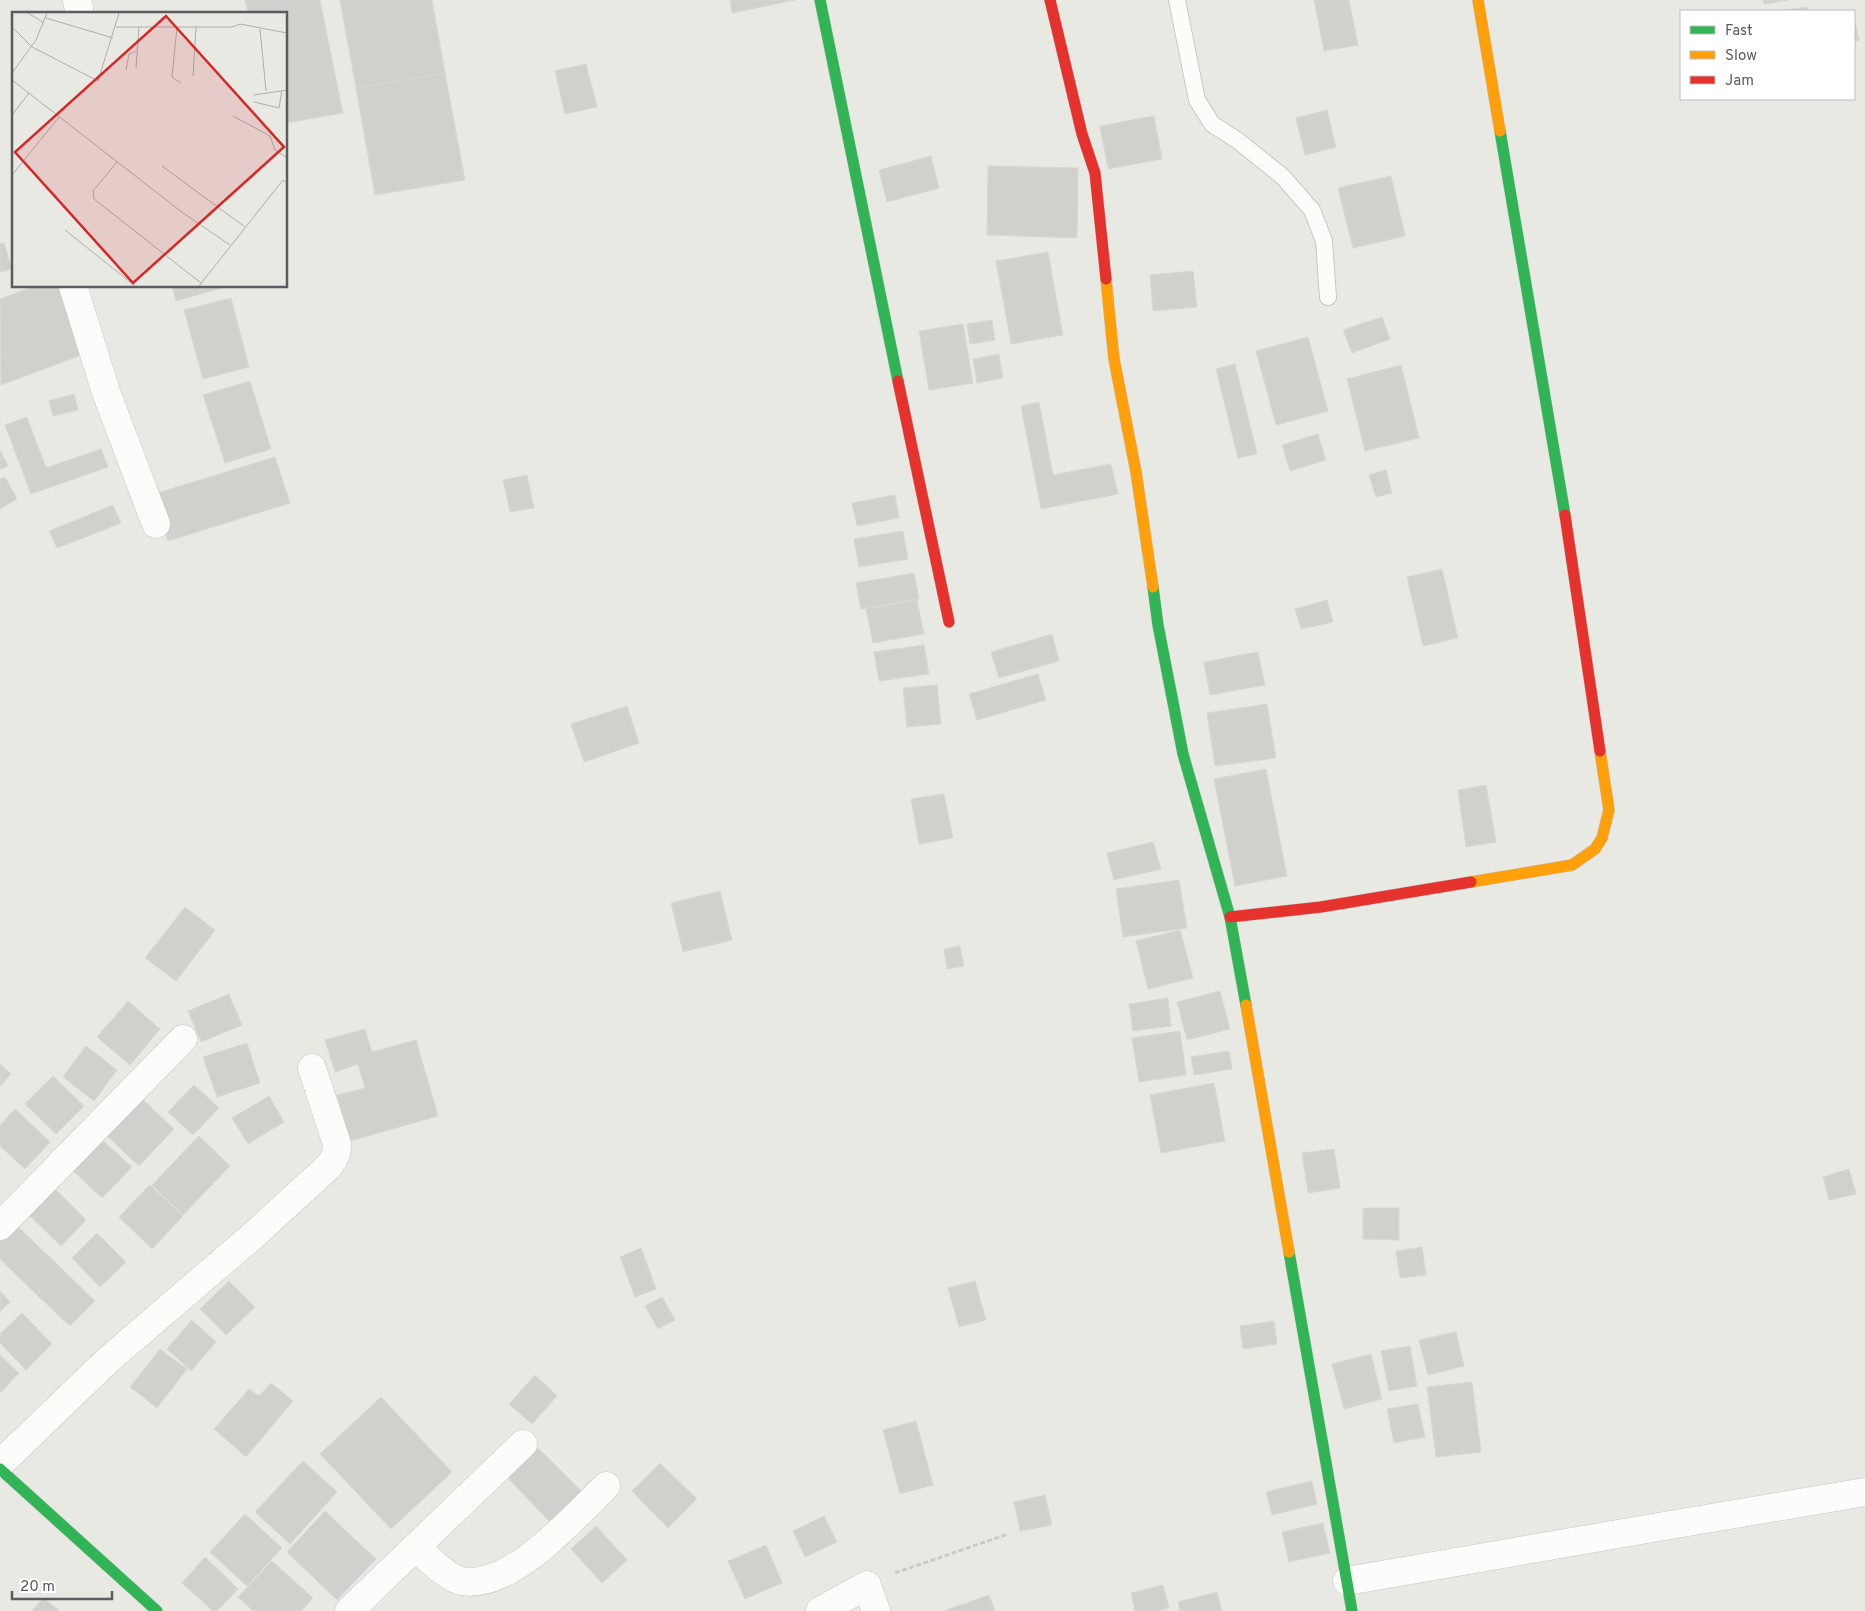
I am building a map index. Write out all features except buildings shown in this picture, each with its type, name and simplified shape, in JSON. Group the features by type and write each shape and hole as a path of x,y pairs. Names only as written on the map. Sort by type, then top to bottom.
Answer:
{"street":[{"path":"820,0 949,622"},
{"path":"1050,0 1082,134 1094,173 1114,359 1136,472 1158,625 1183,754 1230,917 1352,1611"},
{"path":"1230,917 1321,907 1572,865 1594,851 1605,834 1608,810 1561,487 1478,0"},
{"path":"74,288 106,392 156,524"},
{"path":"0,1226 183,1039"},
{"path":"0,1464 108,1360 256,1233 334,1160 337,1144 312,1068"},
{"path":"349,1611 523,1444"},
{"path":"0,1469 157,1611"},
{"path":"416,1547 440,1568 462,1581 486,1580 514,1568 537,1552 606,1486"},
{"path":"1347,1582 1670,1524 1865,1492"},
{"path":"820,1611 867,1585 876,1611"}],"lane":[{"path":"1177,0 1197,100 1212,124 1237,140 1282,176 1312,210 1324,241 1328,297"}],"path":[{"path":"867,1585 909,1568 1008,1534"}],"traffic: fast":[{"path":"820,0 898,381"},
{"path":"1500,131 1565,515"},
{"path":"1153,587 1158,625 1183,754 1230,917 1246,1005"},
{"path":"1289,1252 1352,1611"},
{"path":"0,1469 157,1611"}],"traffic: slow":[{"path":"1478,0 1500,131"},
{"path":"1106,279 1114,359 1136,472 1153,587"},
{"path":"1471,882 1572,865 1595,849 1602,838 1609,810 1600,751"},
{"path":"1246,1005 1289,1252"}],"traffic: jam":[{"path":"1050,0 1082,134 1095,173 1106,279"},
{"path":"898,381 949,622"},
{"path":"1565,515 1600,751"},
{"path":"1230,917 1321,907 1471,882"}]}
